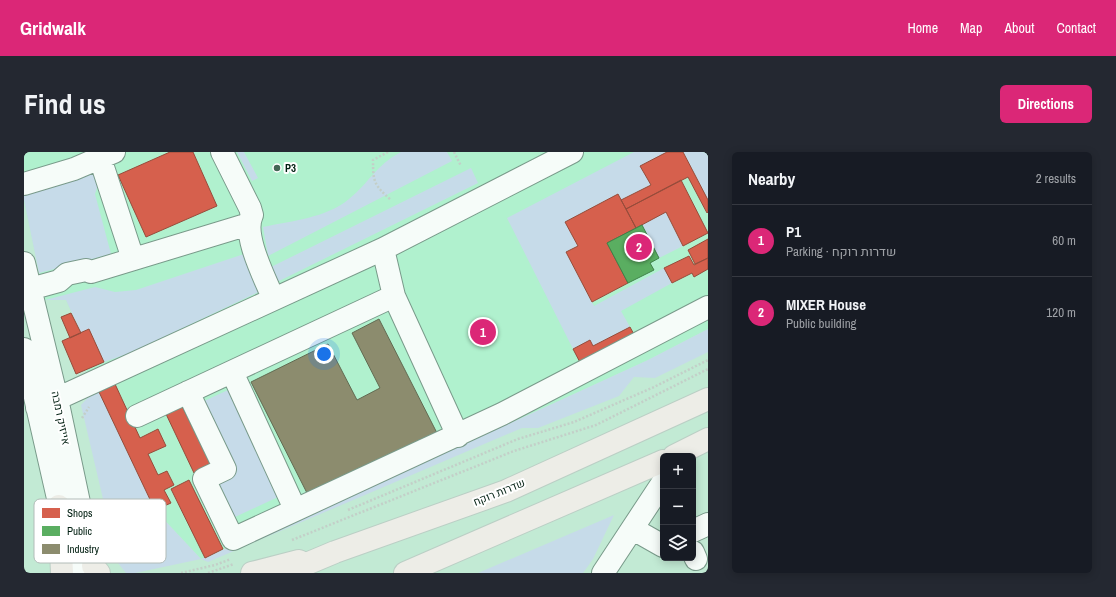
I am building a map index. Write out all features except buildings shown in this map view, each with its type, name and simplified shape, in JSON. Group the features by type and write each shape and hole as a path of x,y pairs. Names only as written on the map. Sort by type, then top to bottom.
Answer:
{"main road":[{"name":"שדרות רוקח","path":"286,573 335,552 506,491 708,399"},
{"path":"681,453 708,439"},
{"path":"405,573 660,462"},
{"path":"246,567 335,552"},
{"path":"62,563 62,573"}],"street":[{"path":"222,152 250,208 252,215 249,224 256,258 273,298"},
{"path":"37,408 273,298 383,249 572,152"},
{"path":"24,184 74,169 107,155 133,259"},
{"path":"28,298 59,281 67,274 86,270 91,272 249,224"},
{"path":"383,249 394,296 458,436"},
{"name":"אייזיק רמבה","path":"24,263 28,298 57,399 76,499"},
{"path":"137,416 394,296"},
{"path":"188,392 225,470 204,480 233,539 458,436 708,307"},
{"name":"אייזיק רמבה","path":"24,349 57,499"},
{"path":"232,372 296,510"},
{"path":"602,573 660,487"},
{"path":"696,530 708,524"},
{"path":"633,529 660,544"}],"path":[{"path":"388,152 373,160 373,179 376,188 391,200"},
{"path":"454,152 461,166"},
{"path":"345,511 518,439 574,422 654,387 708,360"},
{"path":"291,541 514,451 596,425 708,369"},
{"path":"81,422 86,411 94,403"},
{"path":"181,573 215,565 236,556"},
{"path":"208,573 246,567"}],"shaded area":[{"path":"24,152 708,152 708,329 648,360 406,471 201,559 166,522 166,499 150,499 99,392 86,370 104,362 81,333 66,300 45,300 24,200"},
{"path":"237,152 244,152 258,178 252,181"},
{"path":"401,152 447,152 452,161 268,256 263,227 296,221 330,211 349,199 385,163"},
{"path":"634,152 667,152 641,166 651,185 621,200 618,194 565,222 578,246 566,252 594,306 664,268 672,283 621,311 630,327 593,346 573,349 507,218"},
{"path":"683,152 708,152 708,200"},
{"path":"471,168 478,183 275,283 269,268"},
{"path":"95,172 98,185 95,194 111,254 39,273 24,200 24,192"},
{"path":"666,212 683,246 659,258 642,225"},
{"path":"247,253 263,290 130,353 104,362 89,329 81,333 66,300 45,300 95,287 115,292 136,290"},
{"path":"708,329 708,352 655,378 634,377 619,396 538,428 522,428 208,562 201,559 406,471 648,360"},
{"path":"97,388 150,499 103,499 81,405"},
{"path":"228,390 278,497 235,517 217,479 200,403"},
{"path":"614,515 593,559 583,573 478,573"},
{"path":"166,522 201,559 135,573 126,573 118,563 166,563"}],"place":[{"name":"P3","path":"277,168"},
{"name":"MIXER House","path":"639,247"},
{"name":"P1","path":"483,332"}]}
